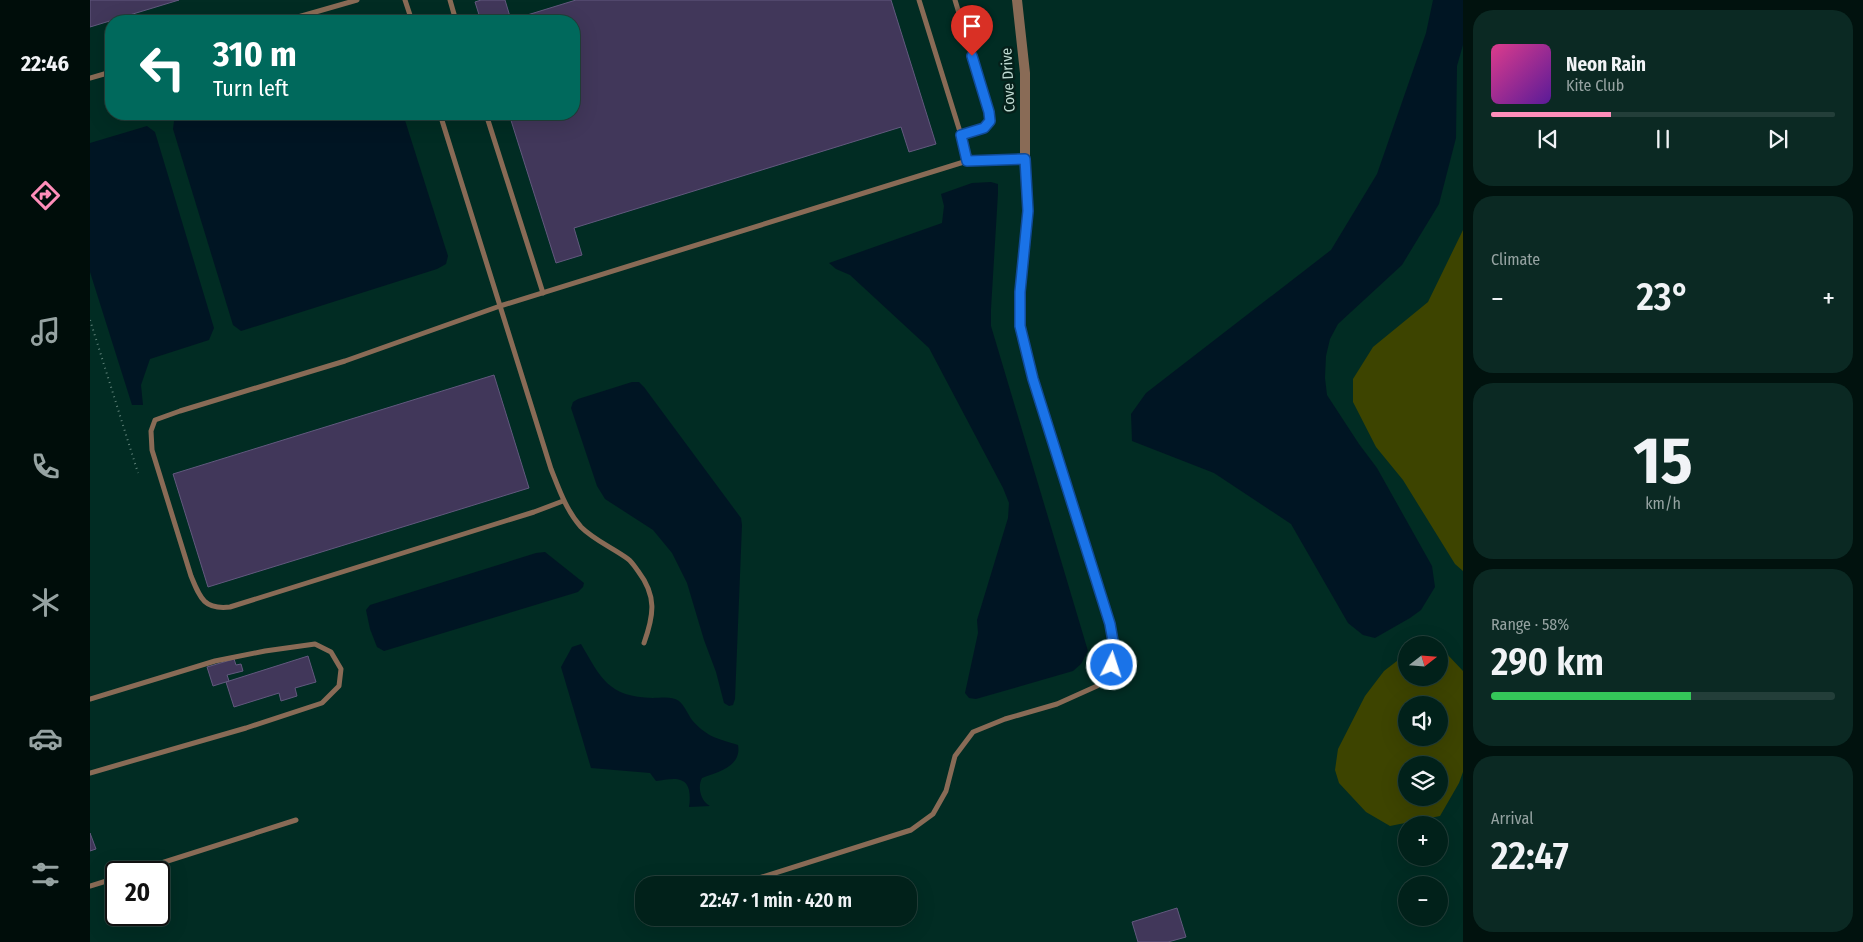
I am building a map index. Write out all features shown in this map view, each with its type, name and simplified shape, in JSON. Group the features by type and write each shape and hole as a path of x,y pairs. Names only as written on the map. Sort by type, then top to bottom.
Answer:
{"street":[{"name":"Cove Drive","path":"1017,0 1025,73 1025,159"}],"lane":[{"path":"305,15 357,0"},
{"path":"405,0 410,15"},
{"path":"450,0 454,15"},
{"path":"919,0 961,135 967,161"},
{"path":"955,0 989,112 990,121 984,128 961,135"},
{"path":"90,78 105,74"},
{"path":"442,120 551,469 563,501 581,527 630,561 647,584 653,610 644,643"},
{"path":"488,120 543,293"},
{"path":"563,501 230,607 217,608 205,603 198,594 191,576 152,450 150,431 155,420 180,411 345,361 500,306 967,161 1025,159 1028,211 1020,292 1020,326 1033,379 1110,624 1114,647 1112,665 1097,686 1057,704 1004,719 973,732 955,756 946,791 933,814 911,830 765,876"},
{"path":"90,699 215,661 315,644 332,652 341,670 339,686 322,703 246,728 90,773"},
{"path":"167,861 296,820"},
{"path":"90,886 105,881"}],"path":[{"path":"90,320 138,472"}],"green space":[{"path":"1463,230 1463,571 1455,564 1403,480 1376,447 1353,402 1353,379 1373,347 1428,302"},
{"path":"1448,655 1463,671 1463,772 1448,802 1448,756 1398,756 1398,806 1446,806 1440,816 1398,816 1398,824 1390,826 1366,812 1339,783 1335,770 1338,749 1365,696 1384,671 1398,660 1398,686 1448,686"}],"water":[{"path":"1433,0 1463,0 1463,45 1457,66 1456,138 1439,204 1402,265 1338,324 1330,339 1326,356 1325,378 1327,395 1377,468 1432,566 1435,587 1421,610 1375,638 1363,635 1348,623 1291,524 1214,473 1132,441 1131,414 1146,393 1331,250 1377,174 1426,33"},
{"path":"405,120 448,256 446,264 437,269 241,331 233,325 173,129 174,121"},
{"path":"147,126 155,132 214,328 209,340 150,359 141,385 143,405 132,405 90,272 90,143"},
{"path":"991,182 998,184 998,193 991,326 1088,651 1081,664 1073,671 976,699 969,698 965,693 978,633 977,620 1008,518 1009,503 1003,488 929,348 850,275 836,269 829,263 942,223 944,206 941,194 972,183"},
{"path":"632,382 639,382 644,387 741,518 735,699 733,705 729,706 724,703 687,583 672,553 653,530 605,499 597,486 571,408 573,402 578,399"},
{"path":"545,552 584,583 578,592 384,651 377,647 370,629 366,610 370,605 536,553"},
{"path":"581,644 601,676 616,689 638,697 676,699 703,731 713,737 738,745 736,759 732,764 721,771 702,778 701,794 704,801 710,806 689,807 689,790 687,785 680,780 656,781 650,773 591,768 561,667 572,647"}],"building":[{"path":"90,0 179,0 130,15 105,15 105,22 90,27"},
{"path":"481,0 505,0 510,15 479,15 475,2"},
{"path":"576,0 891,0 936,144 909,152 901,127 574,228 582,255 556,263 511,120 580,120 580,15 527,15"},
{"path":"494,375 529,488 208,587 173,474"},
{"path":"308,656 316,682 295,688 297,696 281,701 279,693 234,707 226,682"},
{"path":"234,659 236,665 241,664 243,671 227,675 229,681 213,686 207,667"},
{"path":"90,833 96,849 90,851"},
{"path":"1177,908 1186,937 1168,942 1138,942 1132,922"}],"route":[{"path":"972,56 990,121 984,128 961,135 967,161 1025,159 1028,211 1020,292 1020,326 1033,379 1110,624 1114,647 1112,665"}]}
